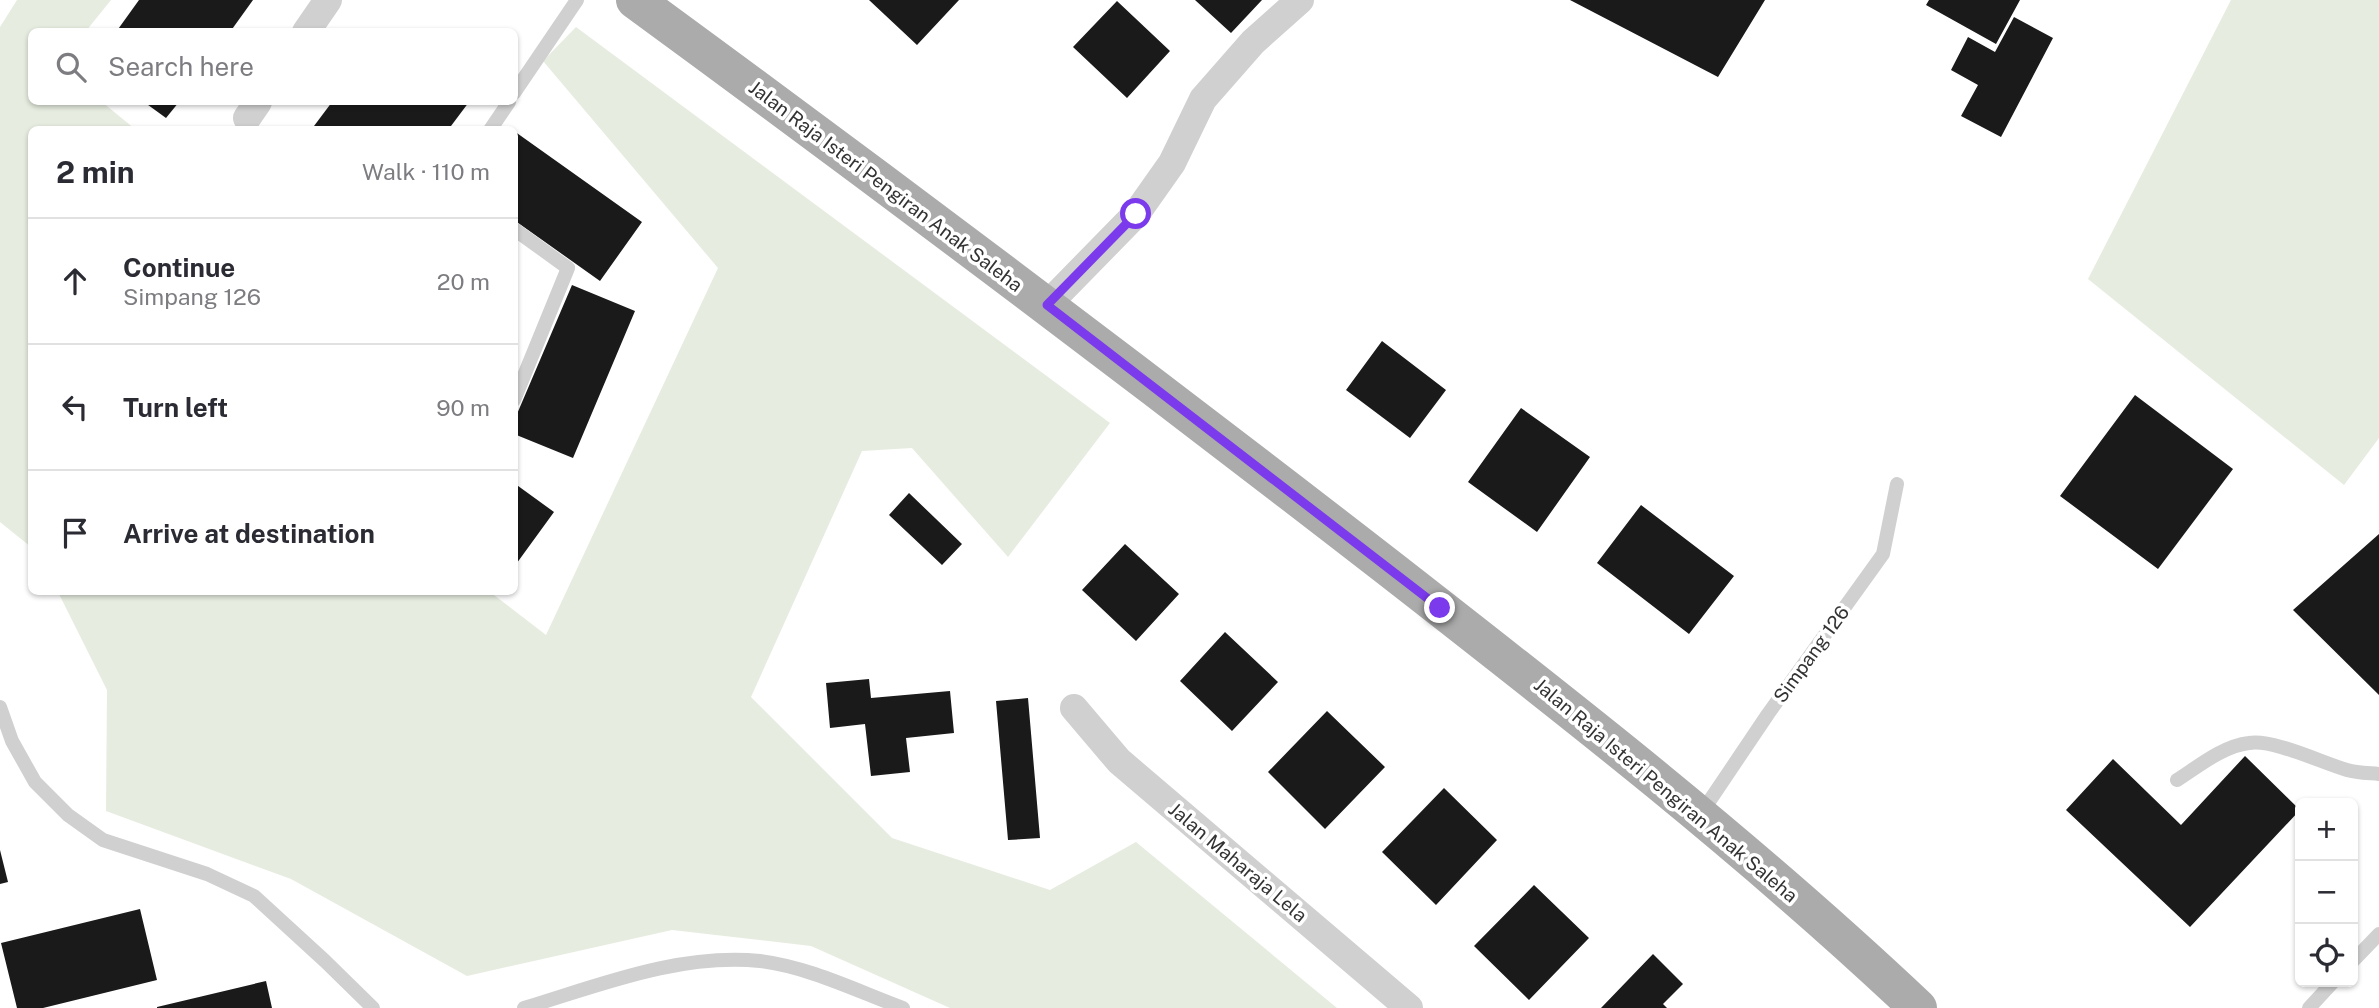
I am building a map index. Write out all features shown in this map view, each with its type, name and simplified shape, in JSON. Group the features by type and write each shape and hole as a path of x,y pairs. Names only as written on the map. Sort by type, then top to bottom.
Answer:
{"main road":[{"name":"Jalan Raja Isteri Pengiran Anak Saleha","path":"635,0 1047,305 1526,675 1700,815 1853,946 1918,1008"}],"street":[{"path":"309,28 328,0"},
{"path":"1047,305 1136,214 1172,163 1203,99 1253,42 1300,0"},
{"name":"Jalan Maharaja Lela","path":"1074,708 1119,761 1409,1008"}],"lane":[{"path":"518,87 577,0"},
{"path":"493,126 507,105"},
{"path":"518,232 568,268 518,390"},
{"name":"Simpang 126","path":"1700,815 1768,714 1884,554 1897,484"},
{"path":"0,707 12,741 34,782 68,815 103,840 207,874 254,896 373,1008"},
{"path":"2177,780 2221,753 2250,743 2278,747 2317,758 2348,771 2379,774"},
{"path":"2358,956 2379,933"},
{"path":"524,1008 557,1003 651,970 715,960 762,962 809,974 903,1008"},
{"path":"2309,1008 2328,987"}],"shaded area":[{"path":"17,0 111,0 88,28 28,28 28,105 106,105 131,126 28,126 28,545 0,522 0,27"},
{"path":"2231,0 2379,0 2379,438 2344,485 2088,279"},
{"path":"576,27 1110,423 1008,557 912,448 862,451 751,697 892,838 1050,890 1136,842 1337,1008 950,1008 811,946 672,930 467,976 291,879 106,811 107,690 60,595 494,595 546,635 718,268 543,61"}],"building":[{"path":"139,0 253,0 233,28 119,28"},
{"path":"869,0 959,0 917,45"},
{"path":"1195,0 1262,0 1231,33"},
{"path":"1570,0 1765,0 1718,77"},
{"path":"1929,0 2020,0 1996,44 1926,5"},
{"path":"1117,1 1170,51 1127,98 1073,47"},
{"path":"2014,17 2053,38 2001,137 1961,116 1978,85 1951,70 1968,37 1995,52"},
{"path":"148,105 177,105 166,118"},
{"path":"330,105 467,105 451,126 314,126"},
{"path":"518,134 642,222 600,281 518,223"},
{"path":"572,285 635,311 573,458 518,436 518,412"},
{"path":"1382,341 1446,390 1410,438 1346,390"},
{"path":"2135,395 2233,469 2158,569 2060,496"},
{"path":"1521,408 1590,457 1537,532 1468,482"},
{"path":"518,486 554,512 518,562"},
{"path":"909,493 962,544 942,565 889,515"},
{"path":"1641,505 1734,576 1689,634 1597,563"},
{"path":"2379,534 2379,695 2293,610"},
{"path":"1125,544 1179,594 1136,641 1082,590"},
{"path":"1225,632 1278,682 1232,731 1180,681"},
{"path":"869,679 871,698 950,691 954,733 906,738 910,772 871,776 865,724 830,728 826,683"},
{"path":"1028,698 1040,838 1008,840 996,701"},
{"path":"1327,711 1385,767 1325,829 1268,772"},
{"path":"2245,756 2295,805 2295,815 2190,927 2066,810 2113,759 2181,825"},
{"path":"1444,788 1497,840 1436,905 1382,852"},
{"path":"0,850 8,882 0,884"},
{"path":"1534,885 1589,938 1529,1000 1474,946"},
{"path":"140,909 157,980 43,1008 17,1008 1,943"},
{"path":"1653,954 1683,984 1663,1004 1667,1008 1601,1008"},
{"path":"266,981 272,1008 157,1008 157,1007"}],"route":[{"path":"1136,214 1047,305 1440,608"}]}
